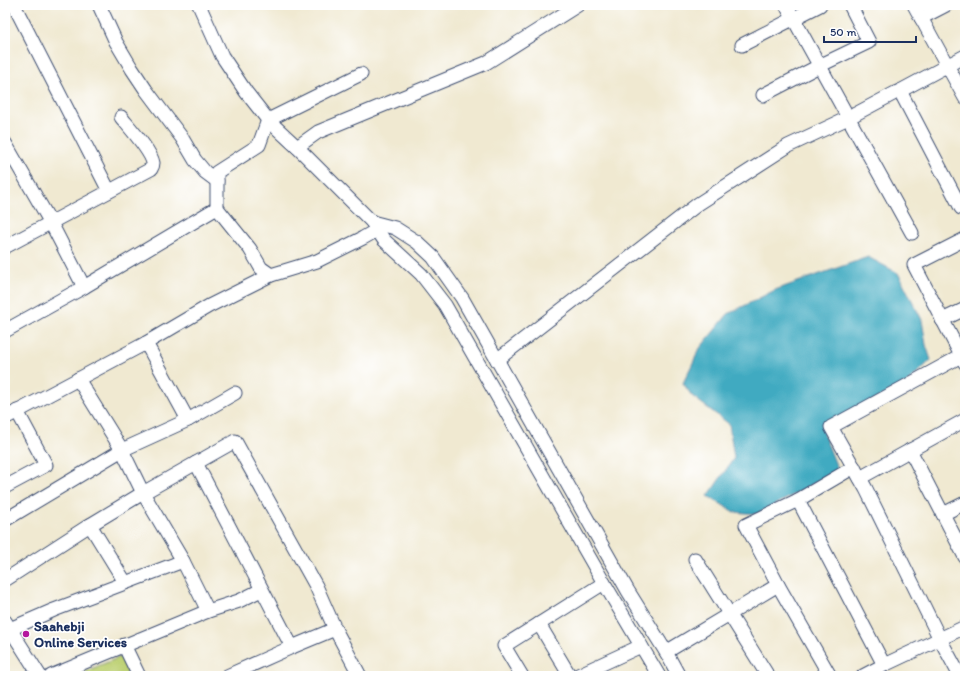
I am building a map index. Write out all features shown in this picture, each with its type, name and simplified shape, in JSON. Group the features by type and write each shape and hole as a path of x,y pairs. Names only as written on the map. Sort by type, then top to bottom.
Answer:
{"street":[{"path":"14,5 110,191"},
{"path":"99,5 116,42 132,70 205,172 217,181"},
{"path":"199,5 222,56 246,92 268,120 297,147 374,226 384,240 421,274 445,305 659,676"},
{"path":"297,147 318,132 486,62 578,5"},
{"path":"786,5 912,233"},
{"path":"742,46 820,5"},
{"path":"763,95 869,42 850,5"},
{"path":"914,5 965,98"},
{"path":"922,18 946,5"},
{"path":"497,360 698,204 788,146 848,118 965,56"},
{"path":"271,275 261,268 250,249 218,208 217,172 259,144 268,120 361,74"},
{"path":"900,91 961,208"},
{"path":"5,246 151,169 153,162 142,142 121,117"},
{"path":"5,143 51,223 84,287"},
{"path":"5,331 84,287 218,208"},
{"path":"5,418 146,343 209,306 271,275 317,261 363,238 374,226"},
{"path":"374,226 395,228 417,242 433,257 450,280 462,298 625,585 679,676"},
{"path":"960,676 857,473 831,427 963,360 914,265 965,239"},
{"path":"434,291 450,280"},
{"path":"942,320 965,309"},
{"path":"146,343 188,420"},
{"path":"78,379 122,450 143,493 183,561 208,611"},
{"path":"5,520 122,450 188,420 235,393"},
{"path":"5,487 46,465 17,411"},
{"path":"830,676 778,585 746,525 910,450 965,420"},
{"path":"5,580 90,525 235,441 316,586 335,629 360,676"},
{"path":"910,450 965,557"},
{"path":"196,463 261,590 292,646"},
{"path":"798,500 884,665"},
{"path":"943,514 965,503"},
{"path":"90,525 125,582"},
{"path":"695,559 768,676"},
{"path":"40,676 8,625 54,610 183,561"},
{"path":"522,676 504,646 604,583"},
{"path":"666,652 778,585"},
{"path":"51,676 208,611 239,601 261,590"},
{"path":"539,624 570,676"},
{"path":"863,676 965,627"},
{"path":"227,676 292,646 335,629"},
{"path":"124,645 139,676"},
{"path":"576,676 642,646"}],"green space":[{"path":"120,657 129,676 74,676"}],"water":[{"path":"868,257 898,273 922,320 926,345 931,360 907,383 832,422 824,435 838,470 757,514 734,512 708,496 734,458 729,424 692,396 683,383 700,348 728,314 775,290"}],"place":[{"name":"Saahebji Online Services","path":"26,634"}]}
